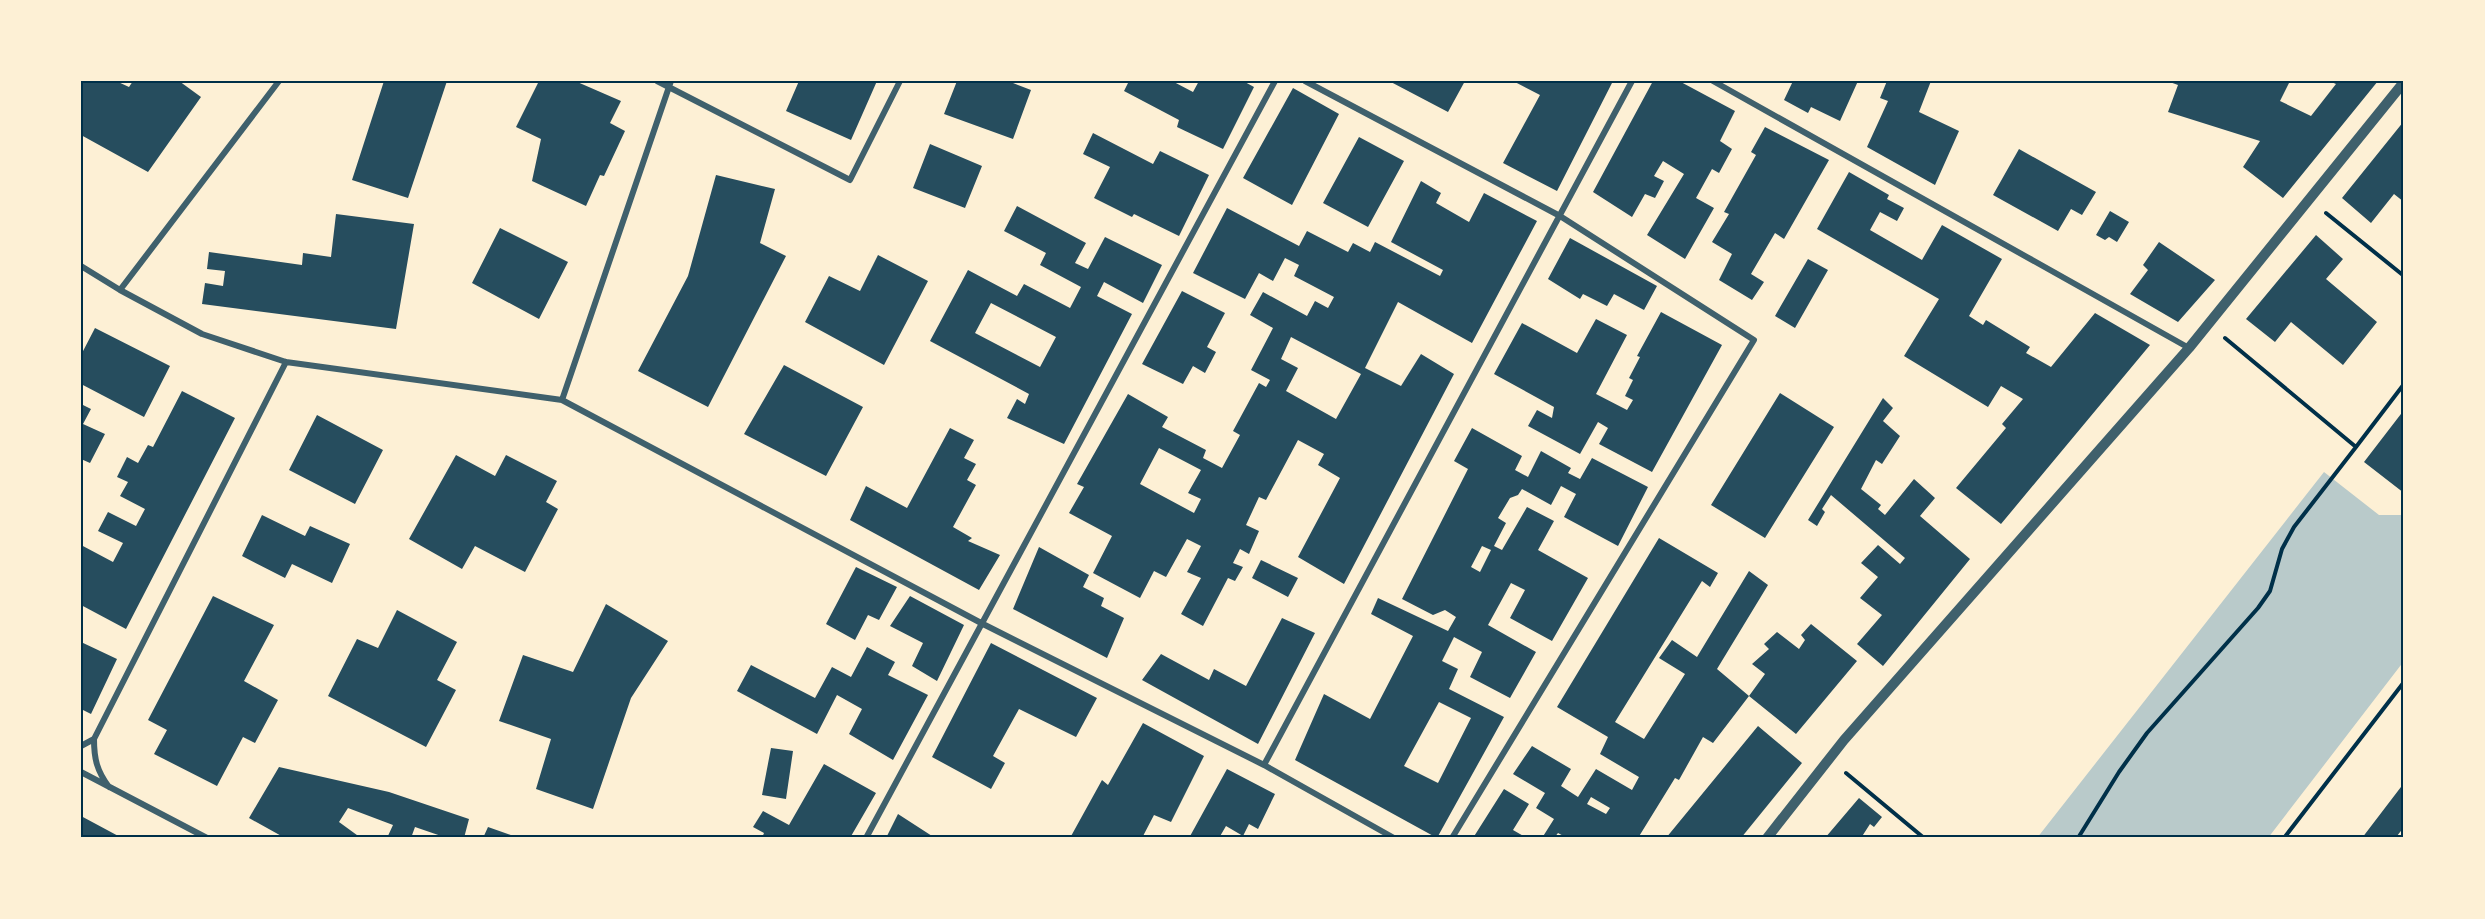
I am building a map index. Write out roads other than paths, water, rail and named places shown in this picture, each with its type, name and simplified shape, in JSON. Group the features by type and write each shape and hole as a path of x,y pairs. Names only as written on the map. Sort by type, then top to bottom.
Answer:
{"street":[{"path":"120,290 279,81"},
{"path":"657,81 670,84 850,180 900,81"},
{"path":"866,838 1275,81"},
{"path":"1305,81 1560,216 1754,340 1452,838"},
{"path":"1264,765 1632,81"},
{"path":"1713,81 2190,348"},
{"path":"1767,838 1828,759 2190,348 2404,82"},
{"path":"562,400 670,84"},
{"path":"81,266 120,290 202,334 286,362 562,400 983,624 1264,765 1394,838"},
{"path":"109,787 99,773 94,756 94,738 286,362"},
{"path":"81,746 94,738"},
{"path":"81,772 207,838"}]}
